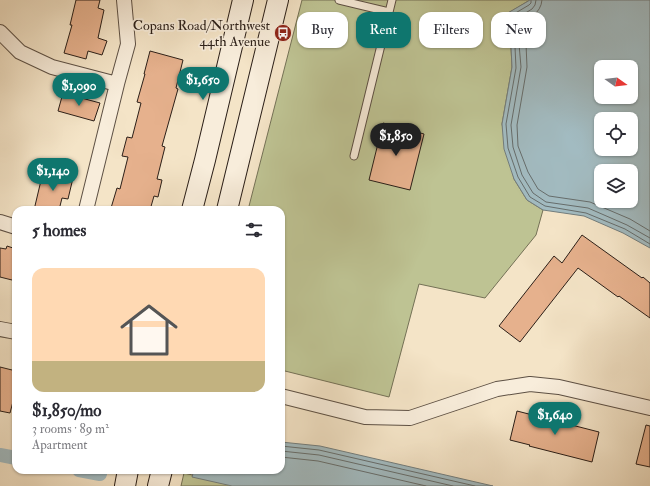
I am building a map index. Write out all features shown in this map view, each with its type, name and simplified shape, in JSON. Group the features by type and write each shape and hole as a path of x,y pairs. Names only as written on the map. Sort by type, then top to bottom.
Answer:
{"main road":[{"path":"193,206 243,0"},
{"path":"227,206 278,0"},
{"path":"125,486 127,474"},
{"path":"158,486 161,474"}],"street":[{"path":"87,206 128,44 124,0"},
{"path":"0,32 20,52 52,67 117,84"},
{"path":"0,222 12,226"},
{"path":"0,329 12,331"},
{"path":"285,397 364,417 410,418 497,389 530,384 559,387 650,408"}],"lane":[{"path":"339,0 389,12 392,0"},
{"path":"354,156 380,48"}],"green space":[{"path":"302,0 530,0 510,12 491,12 491,48 511,48 512,67 502,124 514,179 527,200 543,210 536,235 485,298 419,284 389,397 285,371 285,206 249,206 297,19 297,48 348,48 348,12 299,12"},
{"path":"184,474 188,474 238,486 181,486"}],"water":[{"path":"530,0 650,0 650,248 623,233 584,216 543,210 527,200 514,179 504,149 502,124 512,67 511,48 546,48 546,12 509,12"},
{"path":"285,442 320,446 493,486 232,486 192,477 193,474 285,474"}],"building":[{"path":"76,0 100,0 98,8 104,10 98,38 107,41 102,55 88,51 86,59 64,53 72,25 70,25"},
{"path":"150,51 183,60 176,88 178,89 162,146 165,147 157,179 162,180 158,197 154,196 151,206 112,206 117,188 120,189 128,157 122,156 127,137 132,138 141,103 137,102"},
{"path":"63,93 100,103 94,121 58,111"},
{"path":"383,123 424,134 410,190 369,180"},
{"path":"43,172 73,178 68,199 62,198 60,206 35,206"},
{"path":"582,235 650,283 650,318 578,268 520,342 499,326 554,256 562,263"},
{"path":"7,246 12,248 12,280 0,277 0,248 6,249"},
{"path":"0,367 12,370 12,405 10,413 0,411"},
{"path":"517,411 599,432 592,462 510,440"},
{"path":"646,425 650,426 650,467 636,464"}],"waterway":[{"path":"0,455 12,457"}],"place":[{"name":"Copans Road/Northwest 44th Avenue","path":"283,33"}]}
